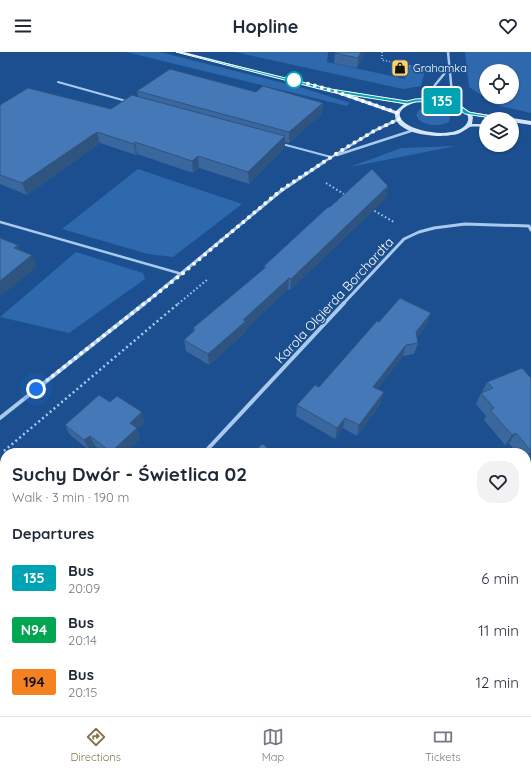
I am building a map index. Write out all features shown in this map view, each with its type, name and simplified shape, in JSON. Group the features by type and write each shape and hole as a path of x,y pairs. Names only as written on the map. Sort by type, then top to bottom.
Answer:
{"street":[{"path":"179,52 331,90 407,103"},
{"path":"448,52 453,104"},
{"path":"429,99 435,85 449,68"},
{"path":"331,90 398,116 406,126 429,134 444,135 461,131 468,125 470,118 467,113"},
{"path":"0,418 182,274 281,190 398,116 401,106 415,100 429,99 453,104 467,113 479,115"},
{"path":"519,122 531,125"},
{"path":"468,125 479,126"},
{"path":"519,126 531,125"},
{"path":"331,157 414,130"},
{"name":"Karola Olgierda Borchardta","path":"209,448 404,239 424,229 463,223 530,226 531,230"}],"lane":[{"path":"58,82 126,101"},
{"path":"278,142 331,157"},
{"path":"0,222 182,274"}],"path":[{"path":"382,52 382,60 407,65"},
{"path":"328,178 323,182 349,196"},
{"path":"368,208 414,234"},
{"path":"7,448 213,274"}],"shaded area":[{"path":"126,52 160,52 303,88 350,103 347,106"},
{"path":"235,52 328,52 327,62 405,79 407,66 425,70 421,86 403,89"},
{"path":"465,52 531,52 531,113 494,104 519,104 519,64 479,64 479,94 469,87"},
{"path":"434,108 444,111 450,116 449,122 440,125 431,125 418,119 416,115 419,110"},
{"path":"456,146 350,167 401,148"},
{"path":"138,169 242,204 173,257 148,254 62,229"},
{"path":"76,252 143,273 145,279 69,333 0,317"}],"building":[{"path":"335,52 361,52 358,58"},
{"path":"170,69 256,92 263,86 323,103 289,132 137,91"},
{"path":"28,88 111,109 132,95 285,136 248,172 198,156 192,161 135,142 134,144 97,132 22,183 0,175 0,105"},
{"path":"372,169 388,186 291,279 289,278 243,320 246,321 208,354 184,340 195,330 193,328 266,267 264,266"},
{"path":"0,238 18,245 14,248 32,255 0,281"},
{"path":"400,298 431,313 416,332 418,343 406,345 373,387 384,392 359,425 345,418 337,428 297,405 315,385 319,387 377,321 379,322"},
{"path":"522,368 531,378 531,448 528,448 516,433 512,435 490,410 494,408 481,393 493,388 487,382"},
{"path":"99,395 110,402 117,396 142,412 130,423 137,428 115,448 106,448 90,436 84,440 65,425"},
{"path":"262,444 268,448 258,448"}],"bus line":[{"name":"135","path":"179,52 331,90 376,96 407,103 424,99 445,101 462,108 467,113 479,115"}],"place":[{"name":"Grahamka","path":"400,68"}],"route":[{"path":"36,389 182,274 281,190 342,150 374,131 399,119 398,113 367,104 331,90 287,78 294,80"}]}
